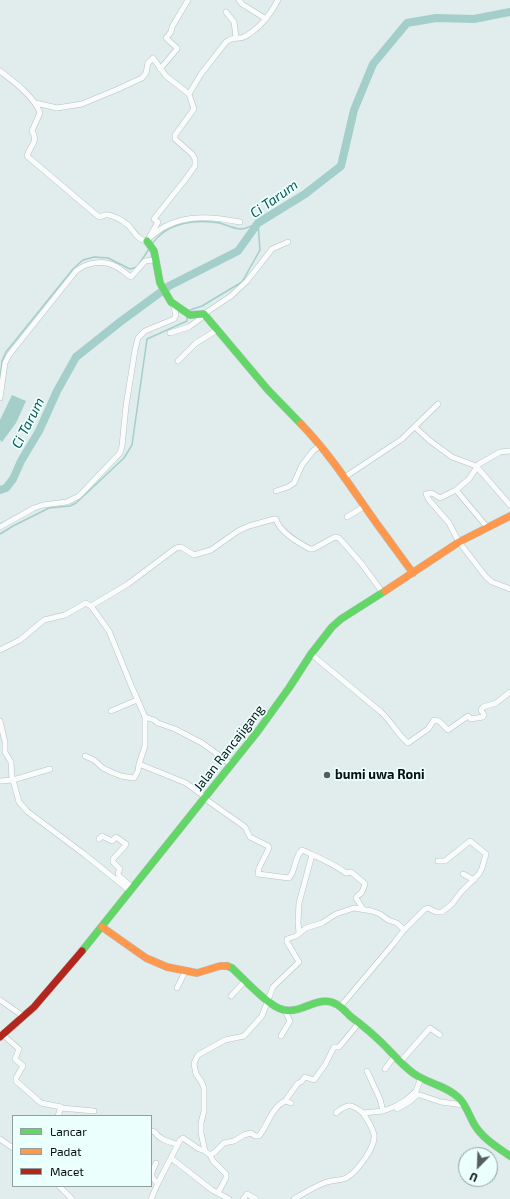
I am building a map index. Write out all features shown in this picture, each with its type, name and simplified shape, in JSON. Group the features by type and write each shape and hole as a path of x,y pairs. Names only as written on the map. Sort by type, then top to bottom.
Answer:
{"street":[{"path":"160,69 178,49 166,38 171,32 172,27 188,0"},
{"path":"239,0 242,4 266,19"},
{"path":"189,94 201,74 226,42 231,38 243,37 266,19 278,0"},
{"path":"226,12 234,22 236,37"},
{"path":"36,103 57,108 82,104 142,78 146,73 148,63 154,58 166,76 189,94 194,110 174,137 175,140 192,154 195,166 154,219 158,222 148,240"},
{"path":"0,71 36,103 40,114 32,131 35,134 35,138 27,156 99,217 107,215 116,218 128,226 140,240 148,240 156,232 179,220 194,218 220,218 240,222"},
{"path":"0,527 34,508 43,505 67,502 78,496 120,453 126,406 138,338 145,331 159,327 174,319 176,315 171,301 160,283 154,250 148,240"},
{"path":"170,333 189,327 231,296 247,281 269,251 276,246 288,242"},
{"path":"0,398 5,363 9,355 76,271 88,264 101,263 114,266 129,276 145,261 155,260"},
{"path":"171,301 190,315 205,315"},
{"path":"205,315 268,390 296,417 321,446 345,477 413,573"},
{"path":"178,361 196,343 217,330"},
{"path":"345,477 399,442 438,404"},
{"path":"415,427 452,458 476,466 510,505"},
{"path":"276,491 288,487 294,483 302,465 313,451 321,446"},
{"path":"510,451 498,453 482,461 456,490 440,498 432,493 426,494 429,500 449,523 459,542 488,579 510,589"},
{"path":"456,490 487,527"},
{"path":"347,517 365,506"},
{"name":"Jalan Rancajigang","path":"1,1036 34,1007 102,927 232,764 279,702 311,654 337,622 459,542 510,516"},
{"path":"91,606 128,584 176,548 181,547 194,555 211,550 238,531 249,526 274,519 276,519 278,526 287,534 310,549 313,549 335,537 339,538 361,562 382,593"},
{"path":"0,650 20,640 44,620 66,615 86,604 91,606 109,631 145,716 145,746 136,777 131,778 111,772 103,768 94,760 85,756"},
{"path":"311,654 388,718 408,743 428,729 435,720 439,721 448,730 468,716 471,719 483,717 483,707 496,703 510,692"},
{"path":"111,711 137,700"},
{"path":"145,716 202,743 232,764"},
{"path":"0,720 5,742 5,752 10,762 12,780 19,802 28,812 132,890"},
{"path":"139,764 186,783 244,827 250,837 268,846 269,848 259,868 257,873 258,875 289,878 292,874 300,851 302,850 332,864 346,874 351,872 363,882 365,884 362,893 356,898 363,909"},
{"path":"0,780 12,780 50,769"},
{"path":"99,839 102,836 112,841 116,837 126,844 113,859 113,862 120,869 118,873 119,876 132,890"},
{"path":"340,1007 404,930 427,908 438,912 444,911 452,904 481,871 486,854 469,842 445,861 438,861"},
{"path":"300,933 298,922 299,903 312,855"},
{"path":"463,874 474,880"},
{"path":"205,1151 201,1134 204,1111 204,1088 196,1074 194,1064 195,1060 198,1055 225,1040 243,1036 260,1018 272,987 299,962 286,941 288,938 296,936 304,929 322,923 332,916 354,908 380,914 388,920 397,923 404,930"},
{"path":"102,927 152,961 185,972 197,973 214,967 230,967 278,1008 285,1011 332,1001 377,1038 397,1059 421,1078 447,1089 456,1095 483,1136 510,1156"},
{"path":"177,988 185,972"},
{"path":"231,996 246,980"},
{"path":"0,1000 23,1016"},
{"path":"281,1036 290,1021 285,1011"},
{"path":"210,1155 224,1143 244,1135 250,1133 259,1136 271,1115 282,1102 285,1101 298,1083 305,1077 314,1080 335,1047 339,1047 359,1023"},
{"path":"385,1069 430,1028 440,1035"},
{"path":"1,1036 19,1050 15,1059 23,1066 16,1078 16,1081 41,1103 61,1108 94,1111"},
{"path":"368,1071 383,1110"},
{"path":"363,1113 393,1107 406,1100 417,1090 421,1078"},
{"path":"397,1109 417,1095 441,1102 464,1105"},
{"path":"285,1101 291,1103"},
{"path":"294,1199 325,1182 346,1178 357,1170 369,1152 374,1137 363,1113 357,1107 351,1106 343,1108 336,1113"},
{"path":"58,1115 61,1108"},
{"path":"152,1131 155,1132 160,1138 178,1145"},
{"path":"151,1199 180,1140 183,1138 198,1149 205,1151 210,1155 213,1161 227,1176 218,1194"},
{"path":"0,1140 12,1146"},
{"path":"171,1158 212,1190 229,1199"},
{"path":"156,1163 152,1177 153,1180 158,1183"},
{"path":"61,1187 72,1199"},
{"path":"243,1199 247,1194 256,1199"}],"water":[{"path":"12,395 26,401 16,423 2,442 0,440 0,420"}],"waterway":[{"name":"Ci Tarum","path":"0,490 6,488 13,479 21,461 39,431 57,391 76,357 169,286 238,251 258,223 305,194 341,166 354,110 373,64 407,23 436,18 474,19 510,12"},
{"name":"Ci Tarum","path":"152,244 166,231 192,222 220,223 233,228 241,229 258,223 260,250 242,282 202,306 190,310 189,312"},
{"path":"0,379 2,361 6,352 73,269 83,260 94,257 108,258 130,269 137,267 149,249"},
{"path":"0,534 49,508 70,506 76,503 124,458 132,445 147,339 187,321 187,315"}],"traffic: fast":[{"path":"147,241 154,251 160,283 171,302 190,315 204,314 268,390 301,424"},
{"path":"82,951 258,731 311,654 332,627 341,619 385,591"},
{"path":"227,966 232,968 264,998 278,1008 291,1010 323,1001 338,1005 383,1044 413,1073 425,1080 443,1087 459,1098 466,1107 474,1124 481,1134 510,1156"}],"traffic: slow":[{"path":"301,424 332,460 413,573"},
{"path":"385,591 459,542 510,516"},
{"path":"102,927 146,958 167,967 197,973 220,966 227,966"}],"traffic: jam":[{"path":"0,1037 34,1007 82,951"}],"place":[{"name":"bumi uwa Roni","path":"327,775"}]}
